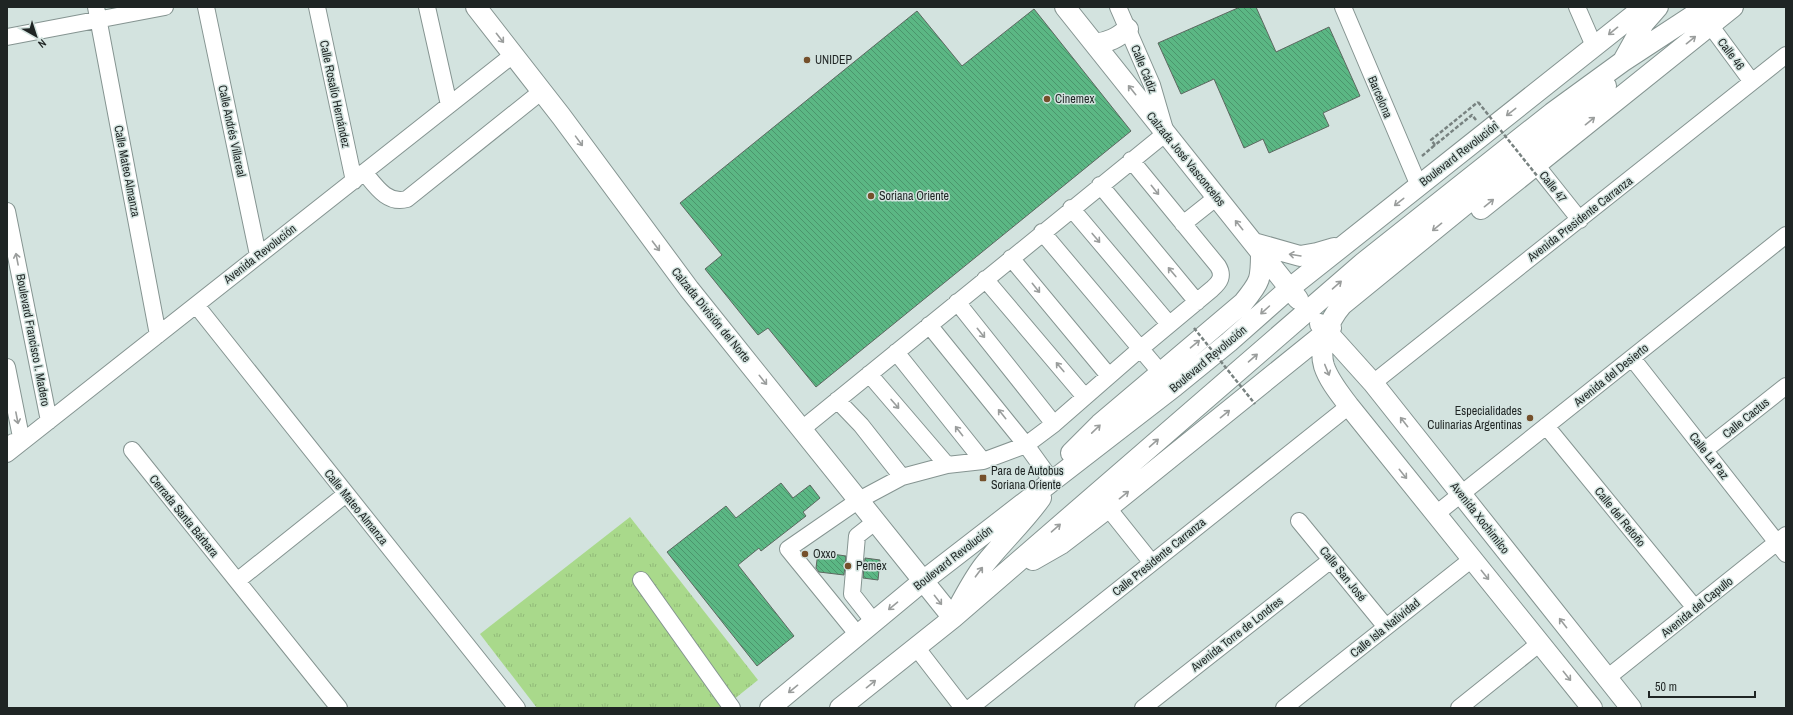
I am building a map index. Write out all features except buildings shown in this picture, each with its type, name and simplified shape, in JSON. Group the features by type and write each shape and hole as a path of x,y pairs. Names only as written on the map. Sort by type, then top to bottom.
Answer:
{"main road":[{"name":"Calzada División del Norte","path":"476,7 542,91 689,290 953,618"},
{"name":"Calzada José Vasconcelos","path":"1065,7 1308,310"},
{"name":"Boulevard Revolución","path":"770,708 923,581 1175,386 1229,342 1290,288 1644,7"},
{"path":"1534,165 1609,82 1644,23 1658,7"},
{"path":"840,708 953,618 1364,262 1504,150 1622,62 1708,16 1733,7"},
{"path":"998,578 1061,544 1108,508 1534,165 1708,16"},
{"path":"1095,44 1107,42 1118,37 1128,29"},
{"path":"953,618 973,580 985,564 1028,516 1074,449 1100,424 1243,303 1255,289 1261,276 1257,247 1300,256 1317,253 1346,244"},
{"name":"Avenida Xochimilco","path":"1308,310 1373,383 1631,708"},
{"path":"1326,331 1323,354 1324,366 1333,383 1349,406 1592,708"}],"street":[{"path":"7,37 98,13 165,7"},
{"name":"Calle Andrés Villareal","path":"206,7 258,255"},
{"name":"Calle Rosalío Hernández","path":"316,7 359,176"},
{"path":"427,7 449,105"},
{"name":"Calle Cádiz","path":"1118,7 1152,85 1166,133"},
{"name":"Barcelona","path":"1343,7 1419,186"},
{"path":"1577,7 1594,46"},
{"name":"Calle Mateo Almanza","path":"98,13 158,335"},
{"name":"Calle 46","path":"1708,16 1752,82"},
{"name":"Avenida Revolución","path":"7,454 14,442 49,421 514,54"},
{"name":"Avenida Presidente Carranza","path":"1373,383 1786,55"},
{"path":"359,176 392,200 401,201 407,199 542,91"},
{"path":"802,429 1071,208 1166,133"},
{"path":"858,635 788,550 859,500 902,477 947,464 983,461 1026,445 1054,424 1169,324 1197,302 1217,284 1221,278 1221,272 1131,160"},
{"name":"Calle 47","path":"1534,165 1580,220"},
{"path":"1100,185 1197,302"},
{"path":"1183,224 1217,197"},
{"path":"1071,208 1169,324"},
{"name":"Boulevard Francisco I. Madero","path":"7,211 49,421"},
{"path":"1042,232 1160,373"},
{"name":"Avenida del Desierto","path":"1436,514 1786,235"},
{"path":"1011,258 1109,376"},
{"path":"985,279 1085,397"},
{"path":"957,302 1054,424"},
{"name":"Calle Mateo Almanza","path":"196,305 518,708"},
{"path":"929,325 1026,445 1052,481"},
{"path":"896,352 983,461"},
{"name":"Calle La Paz","path":"1632,358 1783,544"},
{"path":"7,367 14,442"},
{"path":"869,374 947,464"},
{"name":"Calle Cactus","path":"1706,450 1786,386"},
{"path":"837,400 861,425 902,477"},
{"name":"Calle Presidente Carranza","path":"970,708 1349,406"},
{"name":"Calle del Retoño","path":"1546,426 1695,608"},
{"name":"Cerrada Santa Bárbara","path":"132,450 339,708"},
{"path":"237,581 346,494"},
{"path":"1108,508 1152,563"},
{"path":"874,622 852,594 857,536 876,521"},
{"name":"Calle San José","path":"1299,521 1386,627"},
{"name":"Avenida del Capullo","path":"1608,678 1695,608 1783,544"},
{"name":"Calle Isla Natividad","path":"1284,708 1472,559"},
{"name":"Avenida Torre de Londres","path":"1143,708 1331,560"},
{"path":"641,580 732,708"},
{"path":"1459,708 1540,643"},
{"path":"916,647 963,708"}],"path":[{"path":"1472,115 1435,145 1431,140 1478,102 1534,165"},
{"path":"1194,328 1254,404"}],"green space":[{"path":"630,517 758,680 723,708 537,708 480,634"}],"place":[{"name":"UNIDEP","path":"807,60"},
{"name":"Cinemex","path":"1047,99"},
{"name":"Soriana Oriente","path":"871,196"},
{"name":"Especialidades Culinarias Argentinas","path":"1530,418"},
{"name":"Para de Autobus Soriana Oriente","path":"983,478"},
{"name":"Oxxo","path":"805,554"},
{"name":"Pemex","path":"848,566"}]}
